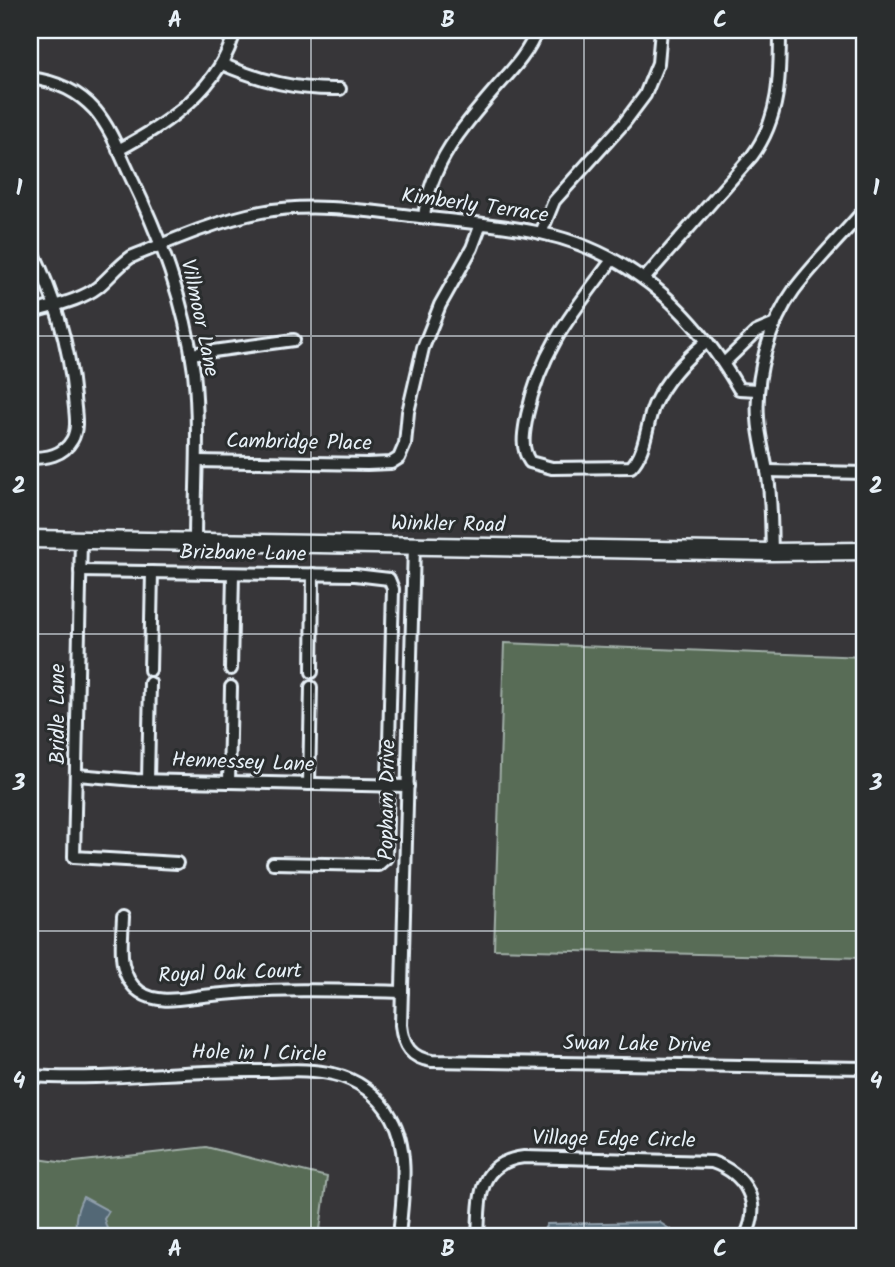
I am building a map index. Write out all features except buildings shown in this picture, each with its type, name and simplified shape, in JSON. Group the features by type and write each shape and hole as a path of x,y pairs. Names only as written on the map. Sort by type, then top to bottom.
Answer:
{"street":[{"path":"118,150 154,130 208,84 222,64 235,30"},
{"path":"424,218 430,185 451,144 469,118 522,57 537,30"},
{"path":"541,233 554,201 624,123 645,95 658,63 661,30"},
{"path":"644,279 751,156 766,134 777,98 780,30"},
{"path":"222,64 264,81 290,87 340,89"},
{"name":"Villmoor Lane","path":"30,78 57,84 86,102 102,119 162,244 180,299 196,398 195,542"},
{"name":"Kimberly Terrace","path":"30,313 97,288 121,264 162,244 239,218 282,209 330,208 541,233 587,248 644,279 688,316 724,363 739,389 758,390"},
{"path":"772,552 767,471 760,441 758,390 768,346 775,324 793,292 865,209"},
{"name":"Cambridge Place","path":"197,461 367,464 391,463 399,458 405,444 408,412 423,348 440,305 472,248 481,224"},
{"path":"30,244 56,304 71,364 76,429 65,449 55,455 30,458"},
{"path":"612,260 562,326 540,370 524,432 524,453 530,462 552,467 631,467 639,458 650,416 660,394 681,365 707,341"},
{"path":"724,363 756,331 775,324"},
{"path":"191,354 294,340"},
{"path":"767,471 865,472"},
{"name":"Winkler Road","path":"30,539 772,552 865,551"},
{"name":"Bridle Lane","path":"81,540 74,858 177,863"},
{"name":"Popham Drive","path":"411,1054 402,1036 402,992 414,545"},
{"name":"Brizbane Lane","path":"80,571 355,575 389,579 393,595 388,786"},
{"path":"150,670 152,572"},
{"path":"231,669 233,573"},
{"path":"312,672 313,575"},
{"path":"148,780 150,682"},
{"path":"229,782 231,687"},
{"path":"310,784 311,687"},
{"name":"Hennessey Lane","path":"77,775 148,780 408,786"},
{"path":"274,863 378,865 386,859 388,786"},
{"name":"Royal Oak Court","path":"123,917 124,968 134,986 151,998 173,999 270,989 402,992"},
{"name":"Swan Lake Drive","path":"411,1054 432,1061 865,1068"},
{"name":"Hole in 1 Circle","path":"30,1076 121,1077 262,1070 321,1072 345,1077 373,1095 385,1108 396,1127 403,1161 399,1237"},
{"name":"Village Edge Circle","path":"478,1237 484,1181 490,1172 504,1161 524,1157 712,1162 738,1177 753,1206 753,1221 745,1237"}],"green space":[{"path":"504,643 865,657 865,958 494,949"},
{"path":"206,1147 327,1177 319,1237 30,1237 30,1158 66,1163"}],"water":[{"path":"83,1197 109,1211 104,1219 107,1229 117,1237 77,1237 76,1217"},
{"path":"659,1222 671,1230 670,1237 540,1237 547,1224"}]}
